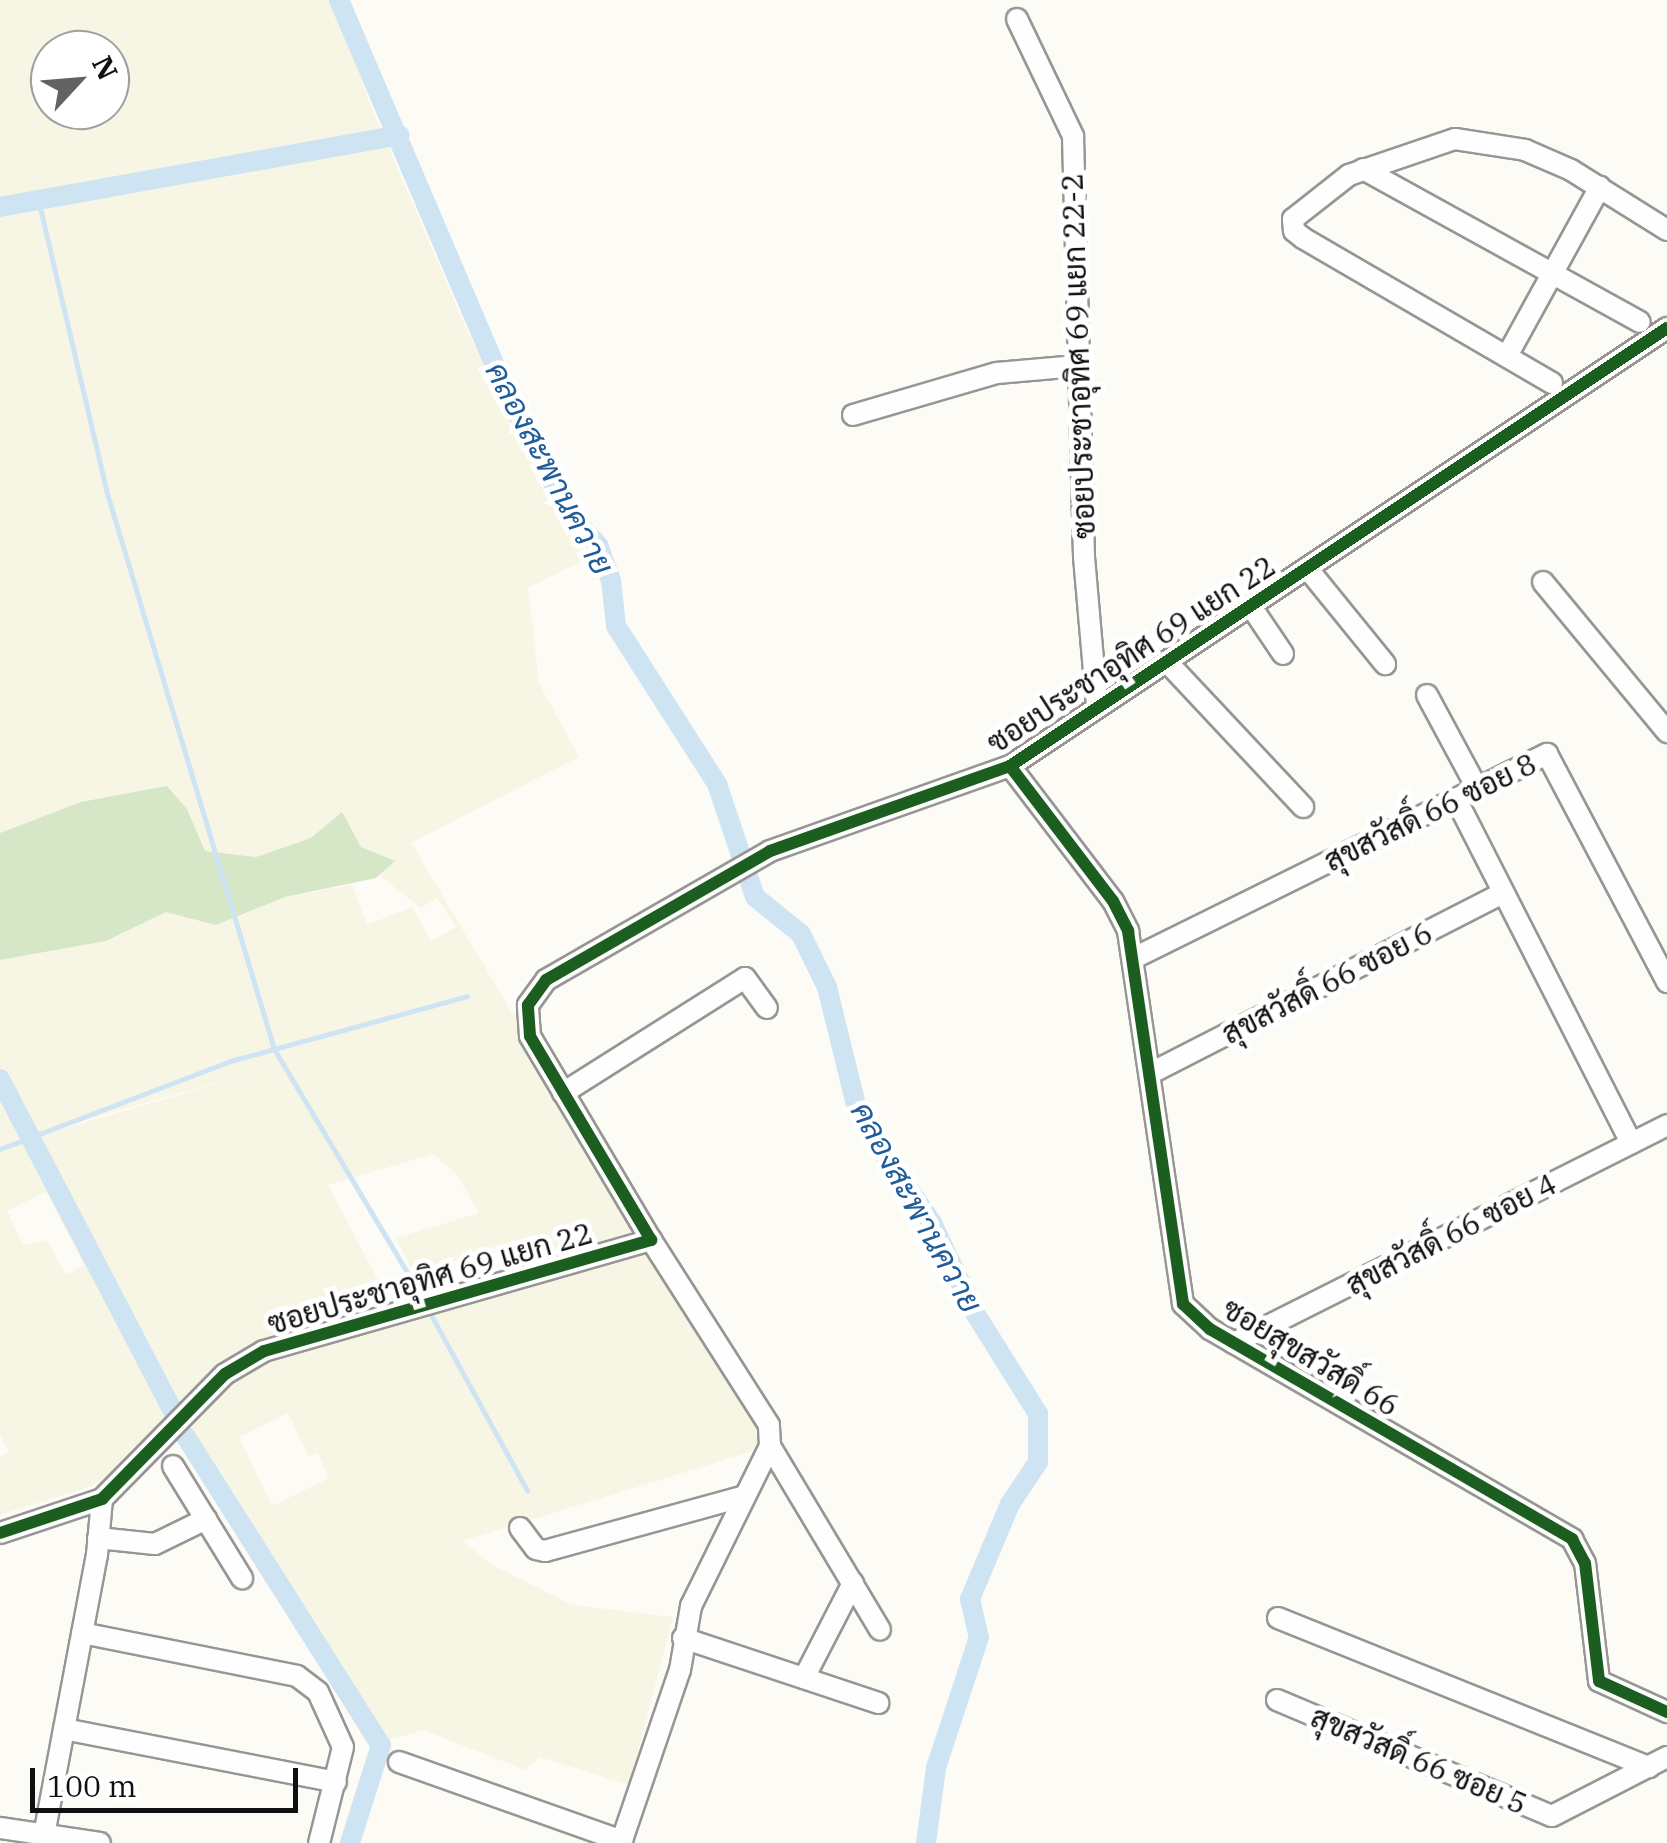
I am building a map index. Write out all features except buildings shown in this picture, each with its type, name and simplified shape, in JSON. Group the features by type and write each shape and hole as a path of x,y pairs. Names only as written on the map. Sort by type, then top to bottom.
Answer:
{"street":[{"name":"ซอยประชาอุทิศ 69 แยก 22-2","path":"1017,19 1073,136 1077,366 1097,705"},
{"path":"1552,383 1294,232 1295,216 1363,168 1455,139 1524,150 1600,187 1667,230"},
{"path":"1363,168 1640,322"},
{"path":"1507,356 1600,187"},
{"name":"ซอยประชาอุทิศ 69 แยก 22","path":"0,1533 102,1498 225,1374 264,1351 651,1240 530,1036 526,1020 532,993 770,851 1010,766 1667,328"},
{"path":"852,415 997,373 1077,366"},
{"path":"1307,568 1386,664"},
{"path":"1543,582 1667,732"},
{"path":"1250,604 1283,654"},
{"path":"1167,662 1302,807"},
{"path":"1427,695 1477,788"},
{"name":"สุขสวัสดิ์ 66 ซอย 8","path":"1134,958 1536,756 1554,760 1667,982"},
{"name":"ซอยสุขสวัสดิ์ 66","path":"1010,766 1113,901 1134,958 1183,1304 1234,1343 1572,1539 1585,1563 1599,1680 1667,1712"},
{"path":"1456,799 1632,1143"},
{"name":"สุขสวัสดิ์ 66 ซอย 6","path":"1150,1073 1502,893"},
{"path":"563,1093 745,978 766,1008"},
{"name":"สุขสวัสดิ์ 66 ซอย 4","path":"1234,1343 1667,1125"},
{"path":"651,1240 764,1416 770,1446 880,1630"},
{"path":"399,1762 621,1842 680,1670 682,1638 770,1446"},
{"path":"174,1466 242,1578"},
{"path":"520,1528 536,1549 545,1550 745,1496"},
{"path":"44,1834 82,1632 102,1498"},
{"path":"98,1538 154,1544 206,1519"},
{"path":"804,1678 852,1583"},
{"path":"1278,1618 1658,1762"},
{"path":"82,1632 297,1676 318,1692 343,1747 320,1843"},
{"path":"682,1638 878,1703"},
{"name":"สุขสวัสดิ์ 66 ซอย 5","path":"1277,1700 1552,1816 1658,1762"},
{"path":"64,1729 336,1782"},
{"path":"0,1828 100,1843"}],"green space":[{"path":"0,0 335,0 370,104 467,331 588,558 528,588 539,683 579,757 411,843 770,1446 462,1541 492,1565 572,1605 673,1617 629,1785 540,1757 526,1770 423,1730 368,1746 172,1410 119,1469 91,1486 0,1515 0,1457 9,1452 0,1435 0,960 106,941 166,911 216,925 285,897 352,885 367,925 412,907 431,941 456,927 437,898 421,908 379,875 394,862 311,838 256,857 204,851 187,809 81,802 0,833","holes":["291,1062 35,1137 34,1134","433,1154 457,1175 479,1213 396,1238 414,1275 501,1245 511,1274 368,1315 357,1298 381,1286 328,1185","46,1192 84,1265 66,1275 47,1240 23,1245 7,1211","288,1413 309,1457 318,1453 329,1478 272,1506 239,1437"]},
{"path":"167,786 187,809 205,851 256,857 311,838 342,812 361,847 395,861 376,878 285,897 216,925 166,912 106,941 0,960 0,833 81,802"}],"waterway":[{"name":"คลองสะพานควาย","path":"339,0 505,390 569,514 598,545 611,580 616,626 717,784 755,897 801,934 827,987 859,1117 932,1223 975,1313 1038,1414 1038,1462 1010,1504 970,1599 979,1637 936,1768 926,1843"},
{"path":"0,207 400,135"},
{"path":"38,199 106,490 274,1049 417,1289"},
{"path":"0,1149 230,1061 467,996"},
{"path":"0,1079 172,1410"},
{"path":"431,1315 527,1490"},
{"path":"186,1437 381,1745 350,1843"}],"cycle path":[{"path":"0,1533 102,1499 225,1374 264,1351 651,1240 530,1036 528,1005 546,980 770,851 1010,766 1667,328"},
{"path":"1010,766 1113,901 1128,931 1183,1304 1210,1329 1572,1539 1585,1563 1599,1681 1667,1712"}]}
